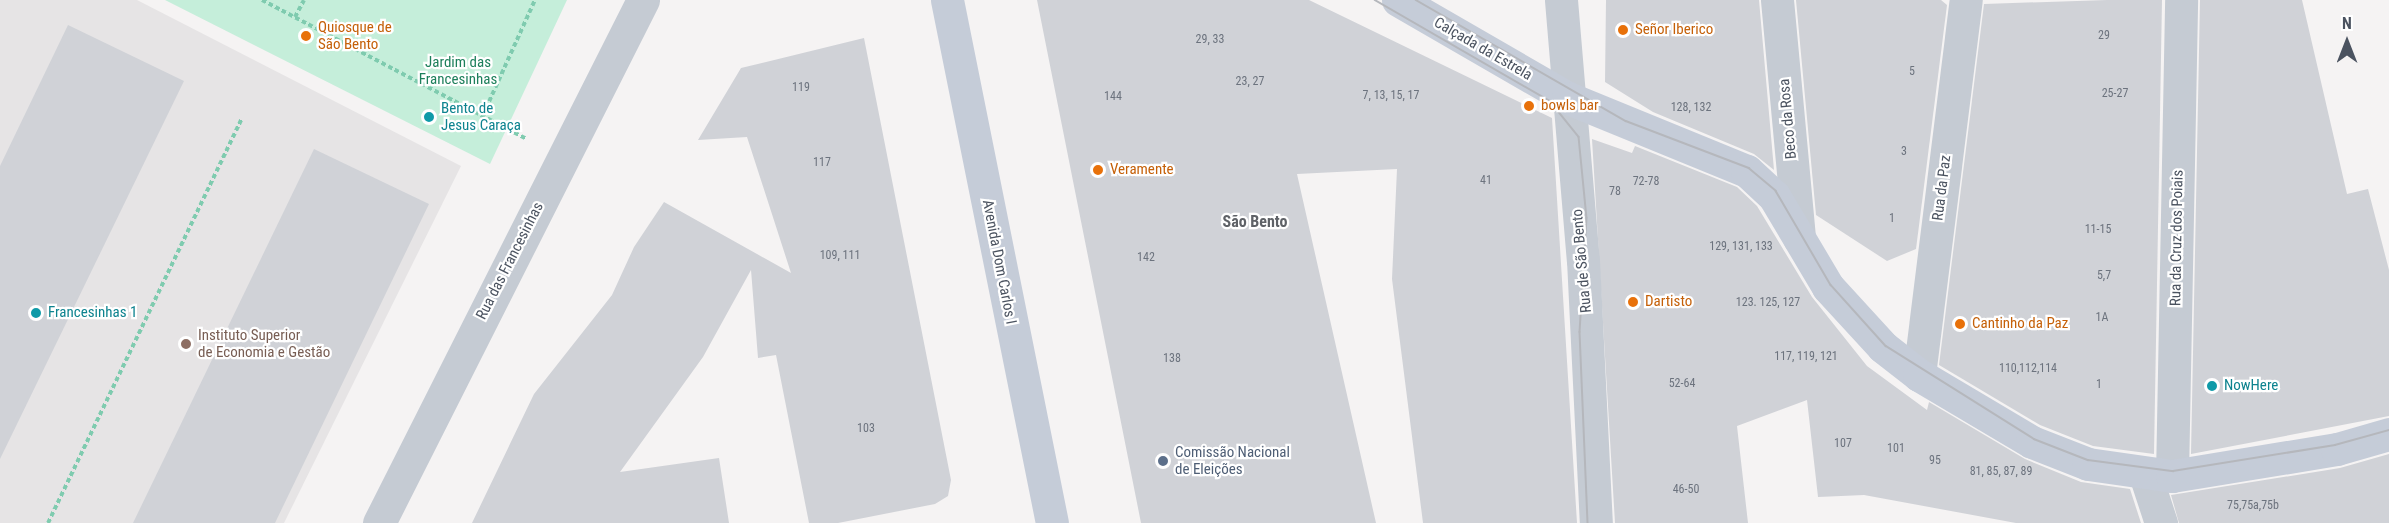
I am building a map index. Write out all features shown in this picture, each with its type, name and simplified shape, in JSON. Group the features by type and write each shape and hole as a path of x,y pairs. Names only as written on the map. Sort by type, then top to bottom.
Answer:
{"street":[{"name":"Rua das Francesinhas","path":"379,523 643,0"},
{"name":"Avenida Dom Carlos I","path":"947,0 1052,523"},
{"name":"Calçada da Estrela","path":"1398,0 1568,98 1747,171 1774,196 1828,287 1883,347 1919,375 2032,442 2088,464 2158,475 2337,449 2389,434"},
{"name":"Rua de São Bento","path":"1561,0 1583,261 1596,523"},
{"name":"Beco da Rosa","path":"1777,0 1799,238"},
{"name":"Rua da Paz","path":"1919,375 1966,0"},
{"name":"Rua da Cruz dos Poiais","path":"2161,523 2158,475 2181,0"}],"path":[{"path":"262,0 520,135"},
{"path":"295,17 304,0"},
{"path":"483,115 535,0"},
{"path":"48,523 242,118"}],"shaded area":[{"name":"Instituto Superior de Economia e Gestão","path":"0,0 137,0 461,166 284,523 0,523"}],"green space":[{"name":"Jardim das Francesinhas","path":"165,0 567,0 490,164"}],"building":[{"path":"1037,0 1309,0 1552,118 1577,523 1423,523 1392,279 1397,169 1297,174 1376,523 1141,523"},
{"path":"1606,0 1759,0 1774,170 1754,154 1653,112 1605,82"},
{"path":"1796,0 1941,0 1947,5 1916,249 1887,261 1816,215"},
{"path":"2162,0 2154,454 2093,446 2040,425 1939,365 1984,4"},
{"path":"2200,0 2302,0 2347,194 2368,189 2389,270 2389,416 2191,454"},
{"name":"Francesinhas 1","path":"68,25 184,81 0,459 0,166"},
{"path":"864,38 951,480 948,496 935,504 838,523 809,523 776,355 758,358 751,270 703,357 620,472 719,458 729,523 472,523 534,394 612,295 634,247 664,202 791,273 747,137 698,140 741,68"},
{"path":"1592,139 1632,153 1635,146 1737,187 1757,206 1812,297 1867,366 1927,410 1929,402 2025,459 2081,482 2130,489 2141,523 2016,523 1864,495 1818,497 1807,400 1737,426 1748,523 1615,523"},
{"path":"314,149 429,204 275,523 133,523"},
{"path":"2389,454 2389,523 2179,523 2171,495 2340,468"}],"tram line":[{"path":"1375,0 1550,101 1579,137 1587,218 1580,332 1588,523"},
{"path":"1416,0 1626,121 1749,168 1776,191 1831,285 1886,346 2034,439 2088,460 2173,471 2335,445 2389,430"}],"place":[{"name":"Señor Iberico","path":"1623,30"},
{"name":"Quiosque de São Bento","path":"306,36"},
{"name":"bowls bar","path":"1529,106"},
{"name":"Bento de Jesus Caraça","path":"429,117"},
{"name":"Veramente","path":"1098,170"},
{"name":"Dartisto","path":"1633,302"},
{"name":"Francesinhas 1","path":"36,313"},
{"name":"Cantinho da Paz","path":"1960,324"},
{"name":"Instituto Superior de Economia e Gestão","path":"186,344"},
{"name":"NowHere","path":"2212,386"},
{"name":"Comissão Nacional de Eleições","path":"1163,461"}],"district":[{"name":"São Bento","path":"1255,222"}]}
